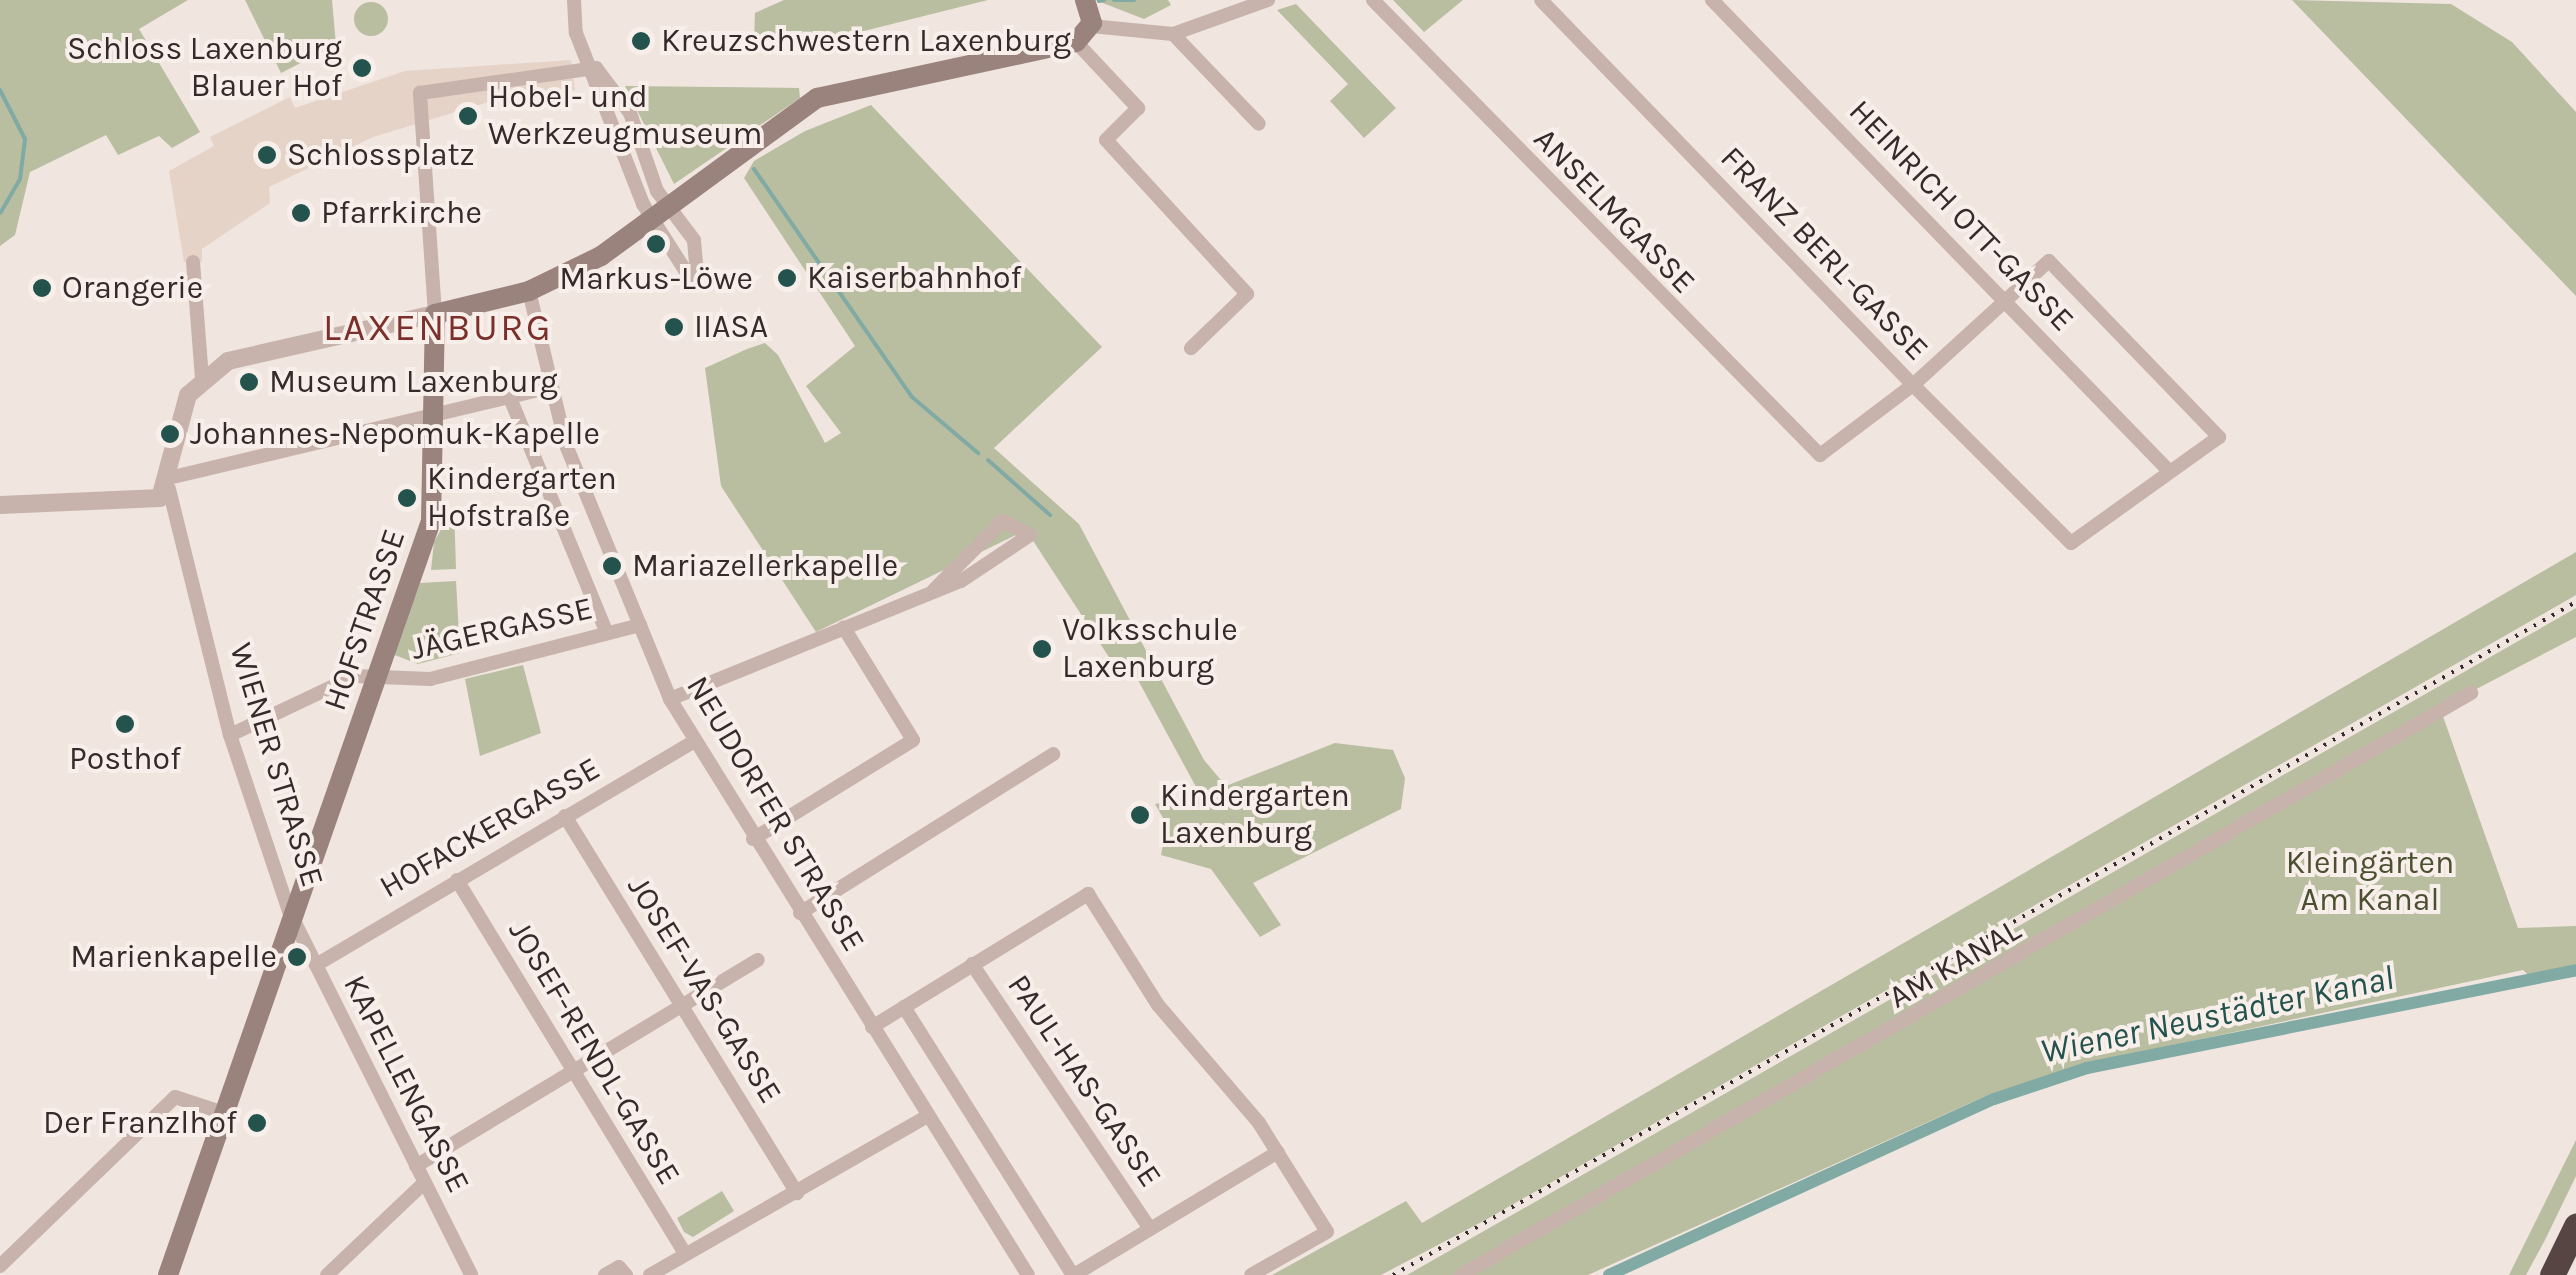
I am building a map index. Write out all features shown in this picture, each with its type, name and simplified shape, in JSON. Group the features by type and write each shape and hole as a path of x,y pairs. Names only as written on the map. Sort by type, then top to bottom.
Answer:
{"highway":[{"path":"2552,1275 2576,1226"}],"main road":[{"path":"435,314 529,291 652,223 817,98 1083,34 1085,0"},
{"name":"HOFSTRASSE","path":"293,918 432,521 439,417 435,314"},
{"name":"WIENER STRASSE","path":"168,1275 293,918"}],"street":[{"path":"574,0 576,33 596,68 630,113 670,208 697,247 698,275 652,223 596,68"},
{"path":"1083,34 1173,34 1268,0"},
{"name":"ANSELMGASSE","path":"1373,0 1820,455 1914,385"},
{"name":"FRANZ BERL-GASSE","path":"1541,0 2071,543 2169,471"},
{"name":"HEINRICH OTT-GASSE","path":"1712,0 2169,471"},
{"path":"1083,34 1138,108 1106,140 1247,294 1191,348"},
{"path":"1173,34 1259,124"},
{"name":"HOFSTRASSE","path":"435,314 420,92 596,68"},
{"path":"1914,385 2049,261 2219,437 2169,471"},
{"name":"WIENER STRASSE","path":"194,262 202,380 182,415 171,483 230,736 293,918"},
{"name":"NEUDORFER STRASSE","path":"529,291 548,388 670,699 753,839 1028,1275"},
{"path":"202,380 228,361 435,314"},
{"path":"0,504 147,501 171,483 548,388"},
{"path":"510,398 607,633"},
{"path":"670,699 961,582 1030,535 1002,521 933,591"},
{"name":"JÄGERGASSE","path":"230,736 355,676 430,679 640,625"},
{"path":"753,839 913,740 844,628"},
{"name":"AM KANAL","path":"1461,1275 2471,694"},
{"name":"HOFACKERGASSE","path":"316,966 693,742"},
{"path":"800,913 1053,754"},
{"name":"JOSEF-VAS-GASSE","path":"565,816 797,1193"},
{"name":"JOSEF-RENDL-GASSE","path":"456,880 684,1254"},
{"path":"872,1027 1088,894 1158,1005 1278,1152 1327,1232 1251,1275"},
{"name":"KAPELLENGASSE","path":"293,918 470,1275"},
{"path":"416,1166 758,960"},
{"name":"PAUL-HAS-GASSE","path":"972,964 1150,1229"},
{"path":"904,1007 1073,1275"},
{"path":"0,1266 175,1097 224,1113"},
{"path":"650,1275 928,1116"},
{"name":"PAUL-HAS-GASSE","path":"1073,1275 1278,1152"},
{"path":"327,1275 424,1183"},
{"path":"606,1275 619,1267 626,1275"}],"green space":[{"path":"0,0 188,0 139,29 200,132 172,148 159,136 118,155 106,135 30,172 15,235 0,246"},
{"path":"245,0 332,0 336,45 281,73"},
{"path":"784,0 988,0 824,41 754,40 755,13"},
{"path":"1095,0 1168,0 1171,5 1144,19"},
{"path":"1393,0 1463,0 1424,32"},
{"path":"2292,0 2451,4 2512,42 2576,112 2576,296"},
{"path":"371,2 383,7 388,19 383,31 371,36 359,31 354,19 359,7"},
{"path":"1296,4 1396,108 1364,138 1330,101 1348,84 1277,10"},
{"path":"625,86 799,88 800,98 674,184"},
{"path":"871,105 1102,347 994,448 1079,524 1204,760 1226,786 1335,743 1393,750 1405,778 1401,809 1253,883 1281,925 1260,937 1211,869 1161,855 1167,825 1155,804 1191,798 1196,787 1132,669 1118,671 1026,530 816,632 721,486 705,368 747,349 765,343 778,355 825,443 841,433 806,386 855,346 744,178 754,161 805,131"},
{"path":"454,506 456,569 431,570 434,542"},
{"path":"2576,552 2576,595 1489,1218 1381,1275 1272,1275 1406,1201 1422,1223"},
{"path":"456,581 460,653 418,664 392,654 420,583"},
{"name":"Kleingärten Am Kanal","path":"2576,608 2576,637 2440,708 2518,928 2576,926 2576,976 2537,983 2523,970 2085,1064 1990,1094 1588,1275 1407,1275"},
{"path":"523,665 541,733 480,756 465,679"},
{"path":"2576,1140 2576,1176 2545,1240 2526,1275 2509,1275"},
{"path":"722,1191 734,1211 693,1237 684,1232 677,1218"}],"shaded area":[{"name":"Schlossplatz","path":"571,60 575,90 515,94 373,137 269,187 270,203 202,249 202,262 184,262 169,171 214,146 210,137 290,97 295,108 405,71"}],"waterway":[{"path":"1099,1 1104,0"},
{"path":"1114,0 1134,0"},
{"path":"0,90 25,139 20,179 0,213"},
{"path":"754,169 912,397 978,453"},
{"path":"988,460 1050,515"},
{"name":"Wiener Neustädter Kanal","path":"1609,1275 1994,1099 2087,1068 2576,970"}],"railway":[{"path":"1393,1275 2576,602"}],"place":[{"name":"Kreuzschwestern Laxenburg","path":"641,41"},
{"name":"Schloss Laxenburg Blauer Hof","path":"362,68"},
{"name":"Hobel- und Werkzeugmuseum","path":"468,116"},
{"name":"Schlossplatz","path":"267,155"},
{"name":"Pfarrkirche","path":"301,213"},
{"name":"Markus-Löwe","path":"656,244"},
{"name":"Kaiserbahnhof","path":"787,278"},
{"name":"Orangerie","path":"42,288"},
{"name":"IIASA","path":"674,327"},
{"name":"Museum Laxenburg","path":"249,382"},
{"name":"Johannes-Nepomuk-Kapelle","path":"170,434"},
{"name":"Kindergarten Hofstraße","path":"407,498"},
{"name":"Mariazellerkapelle","path":"612,566"},
{"name":"Volksschule Laxenburg","path":"1042,649"},
{"name":"Posthof","path":"125,724"},
{"name":"Kindergarten Laxenburg","path":"1140,815"},
{"name":"Marienkapelle","path":"297,957"},
{"name":"Der Franzlhof","path":"257,1123"}],"district":[{"name":"LAXENBURG","path":"438,328"}]}
